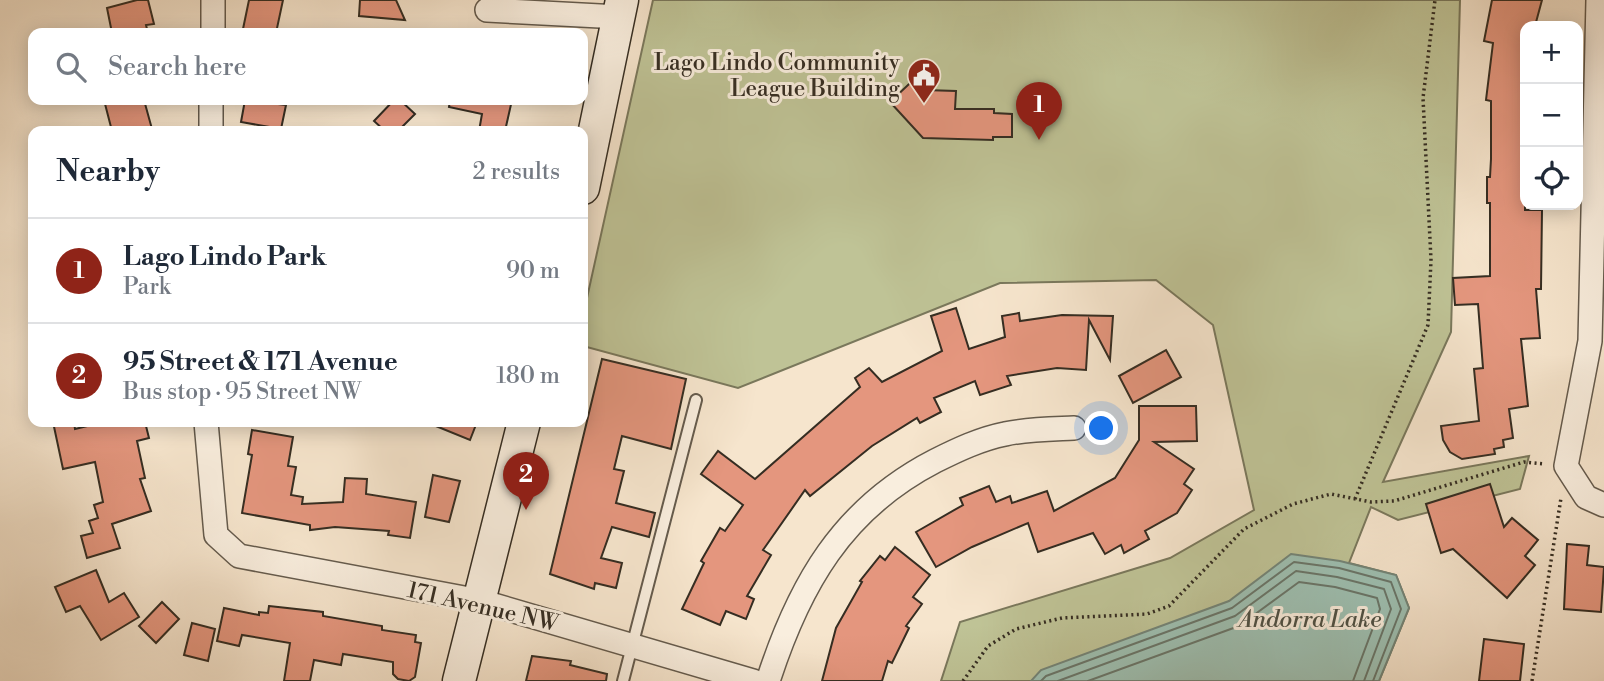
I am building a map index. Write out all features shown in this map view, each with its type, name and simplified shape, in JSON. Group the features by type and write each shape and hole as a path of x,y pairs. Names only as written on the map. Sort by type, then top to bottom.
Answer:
{"street":[{"path":"213,0 213,28"},
{"path":"1598,0 1600,209 1590,341 1566,466 1586,497 1604,505"},
{"path":"487,10 621,8 588,164"},
{"path":"211,105 211,126"},
{"name":"171 Avenue NW","path":"206,427 216,535 240,556 480,601 753,681"},
{"path":"459,681 523,427"},
{"path":"768,681 786,628 805,588 830,548 890,488 926,466 985,439 1007,433 1074,428"}],"lane":[{"path":"623,681 696,400"}],"path":[{"path":"1355,499 1428,325 1431,260 1423,98 1435,0"},
{"path":"963,681 988,646 1016,629 1062,618 1133,616 1158,611 1180,598 1244,529 1315,496 1331,494 1355,499 1394,501 1524,462 1566,466 1532,681"}],"shaded area":[{"path":"653,0 1460,0 1451,332 1383,482 1529,456 1520,489 1398,520 1371,507 1349,563 1396,575 1409,608 1379,681 941,681 960,622 1170,558 1254,510 1213,325 1156,280 1000,283 738,388 588,347 588,293"}],"water":[{"name":"Andorra Lake","path":"1291,554 1340,561 1396,575 1409,608 1379,681 1031,681 1041,670 1229,601"}],"building":[{"path":"137,0 148,0 154,24 146,25 147,28 111,28 107,8"},
{"path":"249,0 283,0 277,28 243,28"},
{"path":"360,0 396,0 405,20 359,16"},
{"path":"1492,0 1542,0 1536,21 1520,21 1520,210 1542,210 1541,289 1536,289 1540,338 1521,339 1528,406 1509,409 1513,438 1503,440 1504,447 1494,449 1495,454 1462,459 1450,452 1443,440 1441,426 1479,421 1474,369 1483,368 1478,304 1455,305 1453,278 1490,276 1490,203 1487,203 1487,177 1490,177 1491,159 1491,101 1486,100 1493,43 1484,41"},
{"name":"Lago Lindo Community League Building","path":"926,68 925,90 956,91 955,109 994,109 994,113 1012,114 1012,137 993,137 993,140 923,138 890,102"},
{"path":"105,105 145,105 151,126 111,126"},
{"path":"244,105 286,105 282,126 241,122"},
{"path":"389,105 405,105 415,114 403,126 380,126 374,121"},
{"path":"511,105 506,126 480,126 482,114 449,107"},
{"path":"956,308 969,349 1005,337 1002,316 1019,313 1020,321 1062,315 1113,316 1110,360 1089,320 1086,370 1057,368 1007,376 1011,385 980,395 975,381 934,398 941,412 920,423 917,418 872,446 810,496 805,490 763,550 771,555 747,596 754,599 746,619 726,611 720,625 682,609 704,563 701,561 720,528 725,531 743,505 701,474 718,451 755,479 860,387 855,378 869,368 882,382 942,351 931,316"},
{"path":"1166,350 1181,377 1133,403 1119,376"},
{"path":"602,359 686,379 671,449 622,436 614,469 624,471 616,503 655,513 649,537 612,527 601,558 622,563 616,588 595,583 594,589 550,574 586,427 588,427"},
{"path":"1139,406 1196,406 1197,441 1154,442 1194,469 1184,484 1192,490 1177,513 1145,531 1149,539 1124,553 1121,545 1105,554 1093,533 1038,552 1028,523 972,547 936,567 916,532 963,505 960,498 989,486 996,502 1010,496 1012,503 1047,491 1054,511 1115,478 1139,440"},
{"path":"54,427 146,427 149,438 137,441 145,478 140,479 151,511 112,524 120,548 87,558 81,536 93,533 89,521 98,518 94,505 103,502 95,462 63,469"},
{"path":"438,427 475,427 470,440"},
{"path":"252,430 293,437 288,466 296,467 291,495 303,497 302,504 343,502 345,478 367,479 366,494 416,502 410,538 388,535 389,531 335,527 310,530 310,525 242,513 252,455 248,454"},
{"path":"433,475 460,481 449,522 425,517"},
{"path":"1490,484 1504,527 1512,518 1538,540 1525,556 1535,565 1507,598 1453,549 1441,553 1426,504"},
{"path":"1567,544 1589,546 1587,565 1604,567 1601,612 1564,609"},
{"path":"895,547 930,575 913,597 922,604 906,626 909,628 892,663 888,661 882,681 822,681 836,628 862,582 860,581 880,556 885,560"},
{"path":"96,570 109,602 124,593 139,617 101,640 80,606 66,612 55,587"},
{"path":"162,602 179,619 156,643 139,626"},
{"path":"269,606 323,612 323,616 416,635 415,642 421,643 415,677 409,681 398,679 393,674 393,662 343,654 341,665 314,660 310,681 284,681 290,643 242,635 239,646 217,641 224,608 259,615 259,612 268,613"},
{"path":"192,623 215,629 208,661 184,655"},
{"path":"1484,639 1524,644 1520,681 1479,681"},
{"path":"532,656 571,661 570,665 607,674 606,681 526,681"}],"place":[{"name":"Lago Lindo Community League Building","path":"924,105"},
{"name":"Lago Lindo Park","path":"1039,140"},
{"name":"95 Street & 171 Avenue","path":"526,510"}]}
